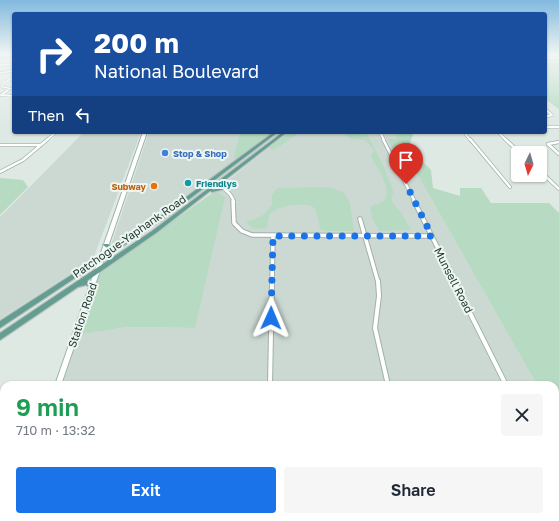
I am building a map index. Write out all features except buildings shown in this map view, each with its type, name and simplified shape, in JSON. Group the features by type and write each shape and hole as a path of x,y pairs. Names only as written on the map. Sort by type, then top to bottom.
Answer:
{"main road":[{"name":"Station Road","path":"59,381 144,134"},
{"name":"Patchogue-Yaphank Road","path":"0,325 144,230 211,182 273,134"},
{"name":"Patchogue-Yaphank Road","path":"0,337 97,271 201,197 282,134"},
{"path":"201,197 214,190 223,188"},
{"path":"106,245 110,248 116,247 133,237"},
{"path":"72,288 84,283 92,286"}],"street":[{"path":"10,89 1,86 11,78"},
{"path":"1,80 7,80"},
{"path":"10,89 1,95 12,96"},
{"path":"547,112 552,116 547,117"},
{"path":"547,127 559,127"},
{"path":"0,172 23,160 54,134"},
{"name":"Munsell Road","path":"381,134 504,381"},
{"path":"466,134 510,187"},
{"path":"500,134 513,146"},
{"path":"559,142 548,144 559,154"},
{"path":"0,145 41,145"},
{"path":"547,178 559,189"},
{"path":"211,182 223,188 233,200 232,220 238,228 252,234 273,236 432,236"},
{"path":"360,219 379,285 375,328 387,381"},
{"path":"270,381 273,236"}],"shaded area":[{"path":"82,134 140,134 93,259 0,319 0,217"},
{"path":"148,134 241,134 236,160 113,246 111,245"},
{"path":"286,134 395,134 397,139 388,139 393,151 404,151 535,381 63,381 78,335 127,327 195,328 215,191"}],"green space":[{"path":"547,78 559,78 559,109 547,100"},
{"path":"240,134 270,134 236,159 234,157"},
{"path":"287,134 298,134 274,150 269,148"},
{"path":"344,134 367,134 384,167 394,193 391,197 393,203 402,214 411,230 379,231 372,217 370,207 382,202 386,198 386,186 381,173 371,157 374,150 365,140 351,139"},
{"path":"395,134 413,134 409,145 418,148 422,161 431,170 433,188 460,196 460,188 481,188 491,203 549,203 559,213 559,381 535,381 404,151 393,151 388,139 397,139"},
{"path":"0,178 23,180 28,187 0,215"},
{"path":"328,187 343,192 350,203 354,231 326,231 320,229 314,208 300,204 274,210 269,216 267,228 254,229 246,222 263,215 272,205 272,195 277,188"},
{"path":"215,191 225,197 195,328 127,327 78,335 99,274"}],"place":[{"name":"Stop & Shop","path":"165,153"},
{"name":"Friendlys","path":"188,183"},
{"name":"Subway","path":"154,186"}],"route":[{"path":"271,318 273,236 432,236 406,184"}]}
